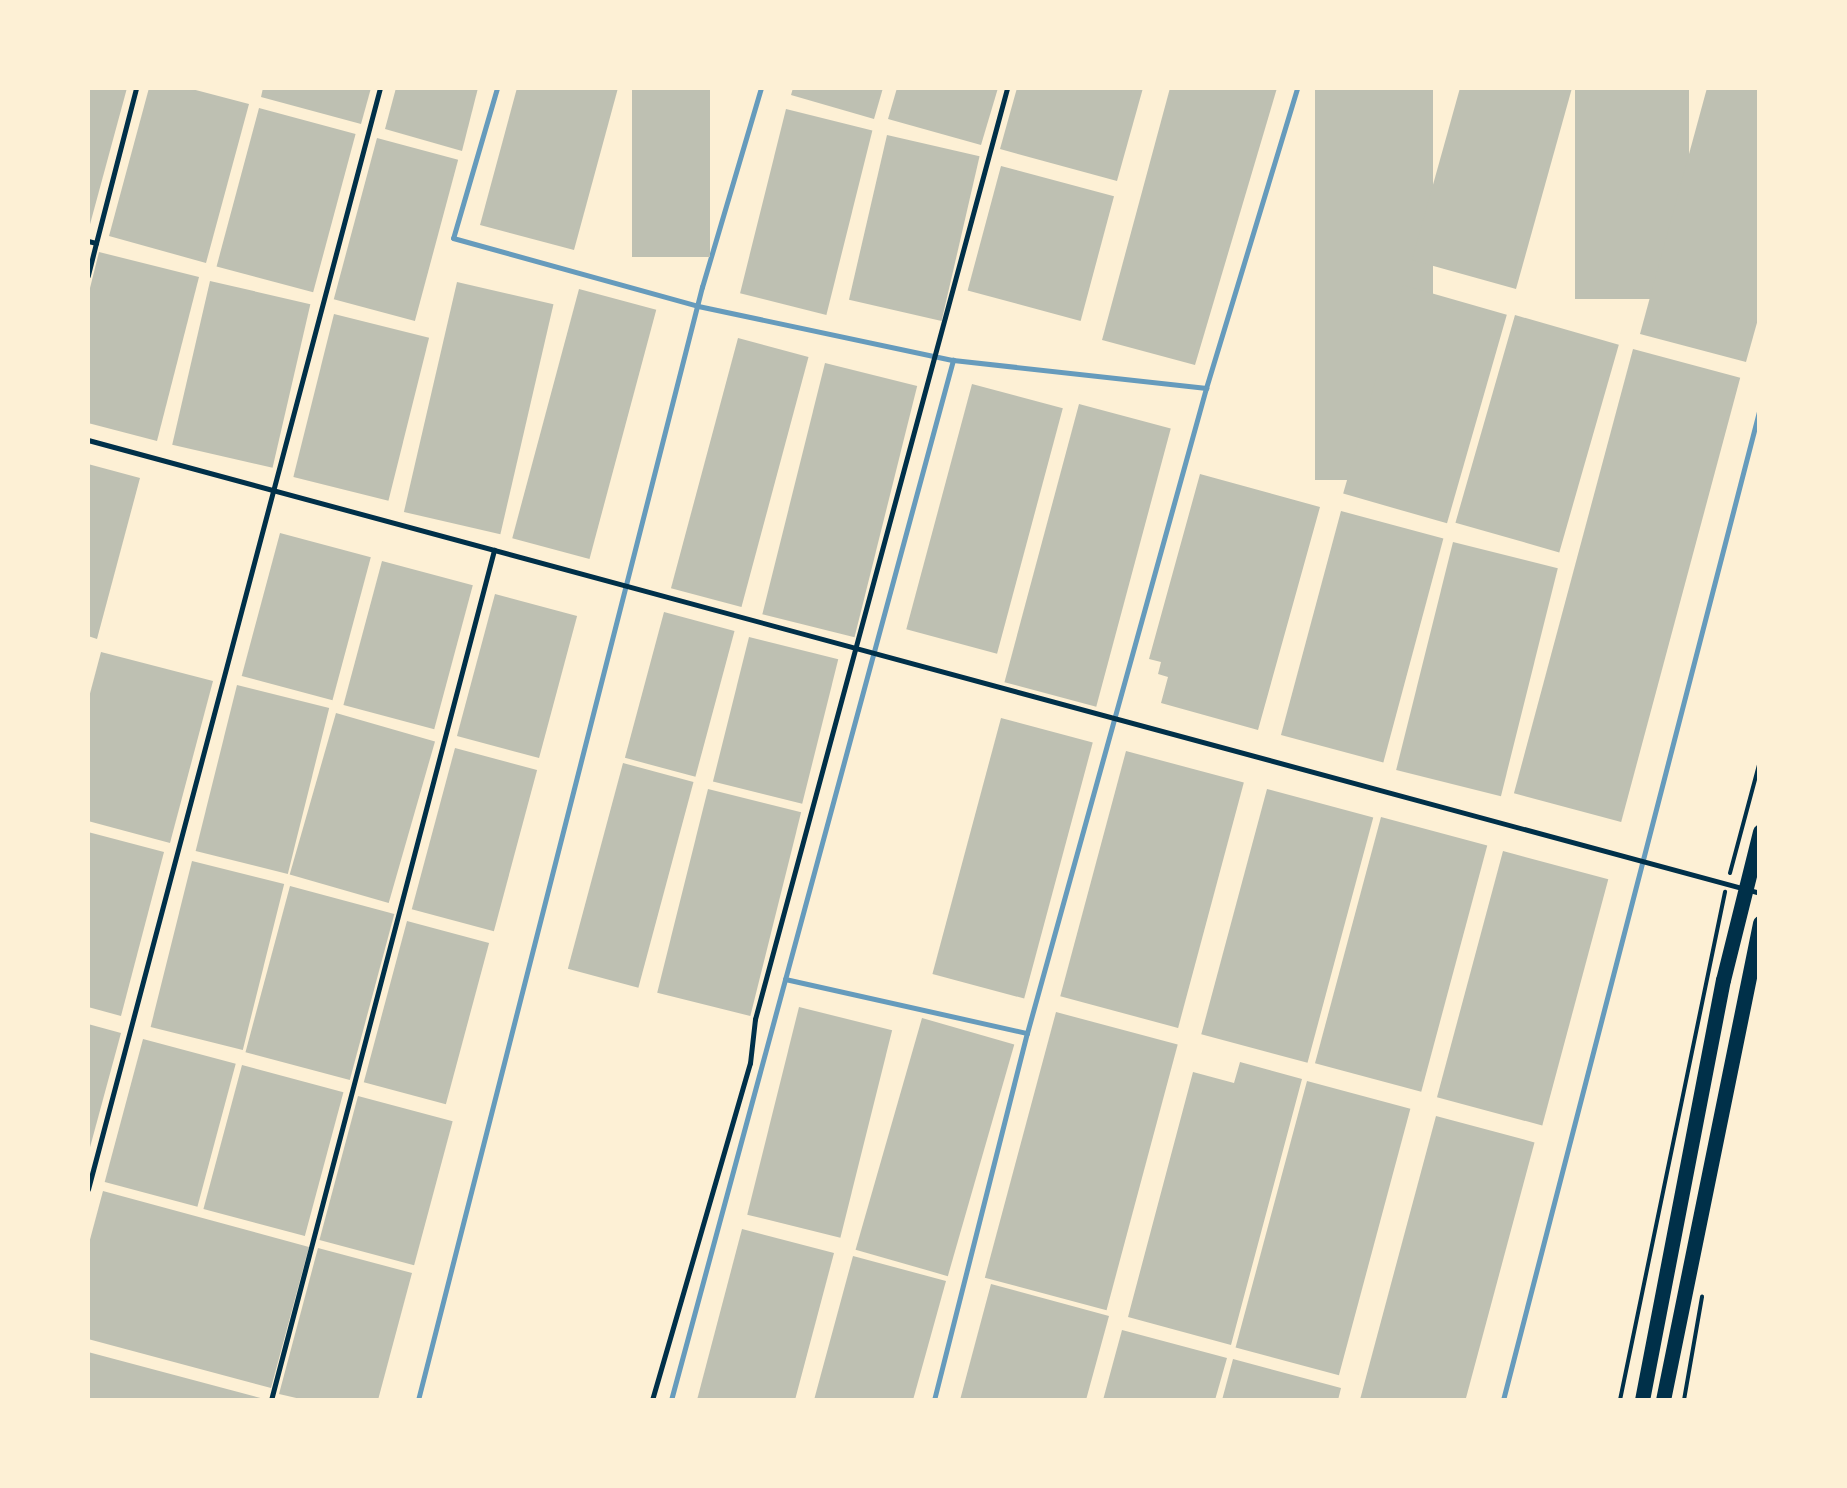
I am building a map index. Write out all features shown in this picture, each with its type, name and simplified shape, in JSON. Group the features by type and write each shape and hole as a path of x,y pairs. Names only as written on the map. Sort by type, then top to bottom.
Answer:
{"main road":[{"path":"1642,1400 1752,891 1760,832"},
{"path":"1663,1400 1760,923"}],"lane":[{"path":"88,276 136,88"},
{"path":"88,1188 380,88"},
{"path":"652,1400 750,1063 755,1019 1007,88"},
{"path":"88,241 96,243"},
{"path":"88,440 1752,891"},
{"path":"271,1400 494,550"}],"path":[{"path":"1620,1400 1727,885 1760,762"}],"building":[{"path":"88,88 127,88 89,228 88,227"},
{"path":"149,88 188,88 249,104 206,263 109,236"},
{"path":"263,88 371,88 361,124 261,97"},
{"path":"396,88 478,88 462,151 385,129"},
{"path":"517,88 618,88 574,250 480,225"},
{"path":"632,88 710,88 710,257 632,257"},
{"path":"793,88 883,88 874,119 791,95"},
{"path":"897,88 998,88 981,145 888,119"},
{"path":"1017,88 1143,88 1117,181 1000,149"},
{"path":"1170,88 1277,88 1195,365 1102,340"},
{"path":"1315,88 1433,88 1433,480 1315,480"},
{"path":"1460,88 1572,88 1516,289 1412,260"},
{"path":"1575,88 1689,88 1689,299 1575,299"},
{"path":"1707,88 1760,88 1760,312 1746,362 1640,334"},
{"path":"259,108 356,134 313,292 217,266"},
{"path":"786,109 872,131 826,315 740,293"},
{"path":"887,135 980,156 942,321 849,300"},
{"path":"377,138 458,160 415,321 334,299"},
{"path":"1001,166 1114,196 1081,321 968,291"},
{"path":"99,252 199,277 157,441 88,423 88,296"},
{"path":"210,281 310,304 273,468 172,445"},
{"path":"457,282 553,304 500,534 404,512"},
{"path":"1403,285 1507,315 1447,523 1343,494"},
{"path":"579,289 656,310 589,559 512,538"},
{"path":"334,314 429,338 388,501 293,477"},
{"path":"1515,315 1619,345 1559,552 1455,523"},
{"path":"738,338 809,357 741,607 671,588"},
{"path":"1633,349 1740,378 1621,822 1514,793"},
{"path":"825,363 917,386 855,637 762,614"},
{"path":"972,384 1063,408 997,654 906,629"},
{"path":"1079,404 1171,429 1096,707 1004,682"},
{"path":"88,464 140,478 97,639 88,636"},
{"path":"1200,474 1320,507 1258,730 1161,703 1168,677 1158,674 1161,662 1149,659"},
{"path":"1341,511 1443,538 1383,763 1281,735"},
{"path":"280,533 371,557 332,700 242,676"},
{"path":"1453,542 1558,568 1501,796 1396,770"},
{"path":"382,561 473,585 434,729 343,705"},
{"path":"495,594 577,616 539,758 457,736"},
{"path":"664,612 735,631 695,777 625,758"},
{"path":"749,637 838,659 802,804 713,782"},
{"path":"101,652 213,681 170,843 88,821 88,701"},
{"path":"237,685 329,708 288,874 196,851"},
{"path":"336,713 435,741 389,903 290,874"},
{"path":"1001,718 1093,743 1024,999 932,974"},
{"path":"455,748 537,770 494,931 412,909"},
{"path":"1126,751 1244,783 1178,1028 1060,996"},
{"path":"623,763 694,782 638,988 568,969"},
{"path":"708,789 801,812 750,1016 657,993"},
{"path":"1267,789 1373,817 1308,1063 1201,1034"},
{"path":"1381,817 1487,845 1421,1092 1315,1063"},
{"path":"88,832 164,852 121,1016 88,1007"},
{"path":"1503,851 1608,879 1542,1126 1437,1097"},
{"path":"192,861 284,884 243,1050 151,1027"},
{"path":"290,886 394,914 350,1080 245,1052"},
{"path":"407,921 489,943 446,1104 364,1082"},
{"path":"799,1007 892,1030 840,1238 747,1215"},
{"path":"1056,1012 1178,1045 1107,1310 985,1278"},
{"path":"922,1018 1014,1044 948,1276 856,1250"},
{"path":"88,1024 121,1033 89,1151 88,1150"},
{"path":"143,1039 236,1064 197,1207 105,1182"},
{"path":"1240,1062 1302,1079 1231,1345 1128,1317 1193,1072 1234,1083"},
{"path":"242,1065 343,1092 305,1236 203,1209"},
{"path":"1307,1081 1410,1109 1339,1375 1236,1348"},
{"path":"358,1096 453,1121 414,1265 319,1240"},
{"path":"1436,1116 1535,1142 1466,1400 1360,1400"},
{"path":"103,1191 309,1247 271,1388 88,1339 88,1247"},
{"path":"742,1229 834,1253 795,1400 697,1400"},
{"path":"318,1248 412,1273 378,1400 305,1400 279,1394"},
{"path":"853,1256 946,1281 913,1400 814,1400"},
{"path":"991,1284 1109,1316 1086,1400 960,1400"},
{"path":"1122,1330 1227,1358 1215,1400 1103,1400"},
{"path":"88,1352 264,1399 88,1400"},
{"path":"1233,1359 1341,1388 1338,1400 1222,1400"}],"waterway":[{"path":"497,88 453,238 698,306 953,360 1206,388 1297,88"},
{"path":"418,1400 702,287 761,88"},
{"path":"671,1400 953,360"},
{"path":"785,979 1027,1033 1206,388"},
{"path":"1503,1400 1760,408"},
{"path":"934,1400 1027,1033"}]}
